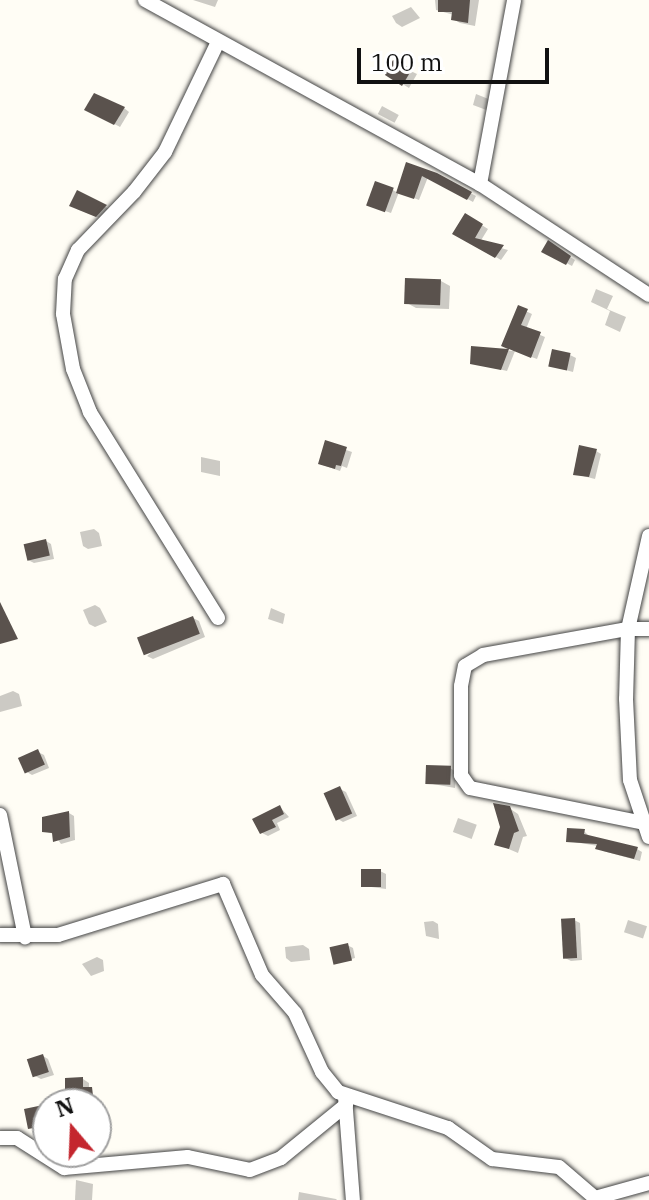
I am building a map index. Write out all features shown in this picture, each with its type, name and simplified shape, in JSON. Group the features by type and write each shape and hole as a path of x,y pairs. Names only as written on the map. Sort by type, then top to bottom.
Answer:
{"street":[{"path":"145,0 480,184 649,295"},
{"path":"480,184 514,0"},
{"path":"218,42 165,152 134,192 78,250 65,279 63,314 73,369 90,412 218,618"},
{"path":"646,830 630,780 627,756 628,629 649,536"},
{"path":"646,830 470,788 461,775 461,686 465,666 470,660 504,650 628,629 649,629"},
{"path":"0,815 25,937"},
{"path":"0,935 58,935 223,884 262,975 295,1013 330,1084 346,1101 448,1128 492,1159 559,1167 595,1198 649,1183"},
{"path":"0,1138 17,1138 64,1168 188,1157 250,1170 281,1158 346,1101"},
{"path":"346,1101 353,1200"}],"building":[{"path":"438,0 470,0 468,23 451,20 452,12 438,12"},
{"path":"393,60 412,69 402,86 385,75"},
{"path":"94,93 125,107 114,125 84,110"},
{"path":"406,162 437,173 472,192 467,200 422,176 414,199 396,193"},
{"path":"375,181 394,188 385,212 366,205"},
{"path":"77,190 107,205 96,217 69,206"},
{"path":"465,213 483,224 475,238 504,245 495,258 452,234"},
{"path":"548,240 571,256 566,265 541,252"},
{"path":"405,278 441,279 440,305 404,304"},
{"path":"518,305 528,309 521,325 541,332 531,358 509,349 501,370 470,364 471,346 508,349 501,346"},
{"path":"552,349 571,353 567,371 548,367"},
{"path":"325,440 347,447 341,466 336,465 335,469 318,464"},
{"path":"579,445 597,449 589,477 573,475"},
{"path":"46,539 50,556 27,561 24,544"},
{"path":"0,602 18,639 0,644"},
{"path":"193,616 200,634 144,655 137,638"},
{"path":"38,749 45,765 25,773 18,758"},
{"path":"426,765 451,766 450,785 425,784"},
{"path":"340,786 352,813 336,821 324,793"},
{"path":"493,803 510,806 519,831 514,833 509,849 494,845 500,827"},
{"path":"280,805 284,814 272,820 276,827 260,834 252,819"},
{"path":"69,811 70,837 53,842 52,833 42,832 42,817"},
{"path":"567,828 585,829 584,834 638,847 634,859 595,849 597,844 566,842"},
{"path":"361,869 381,869 381,887 361,887"},
{"path":"575,918 577,958 563,959 561,919"},
{"path":"348,943 352,961 334,965 329,947"},
{"path":"43,1054 49,1072 33,1077 27,1059"},
{"path":"83,1077 83,1087 92,1088 65,1088 65,1078"},
{"path":"32,1107 32,1128 28,1129 24,1109"}]}
